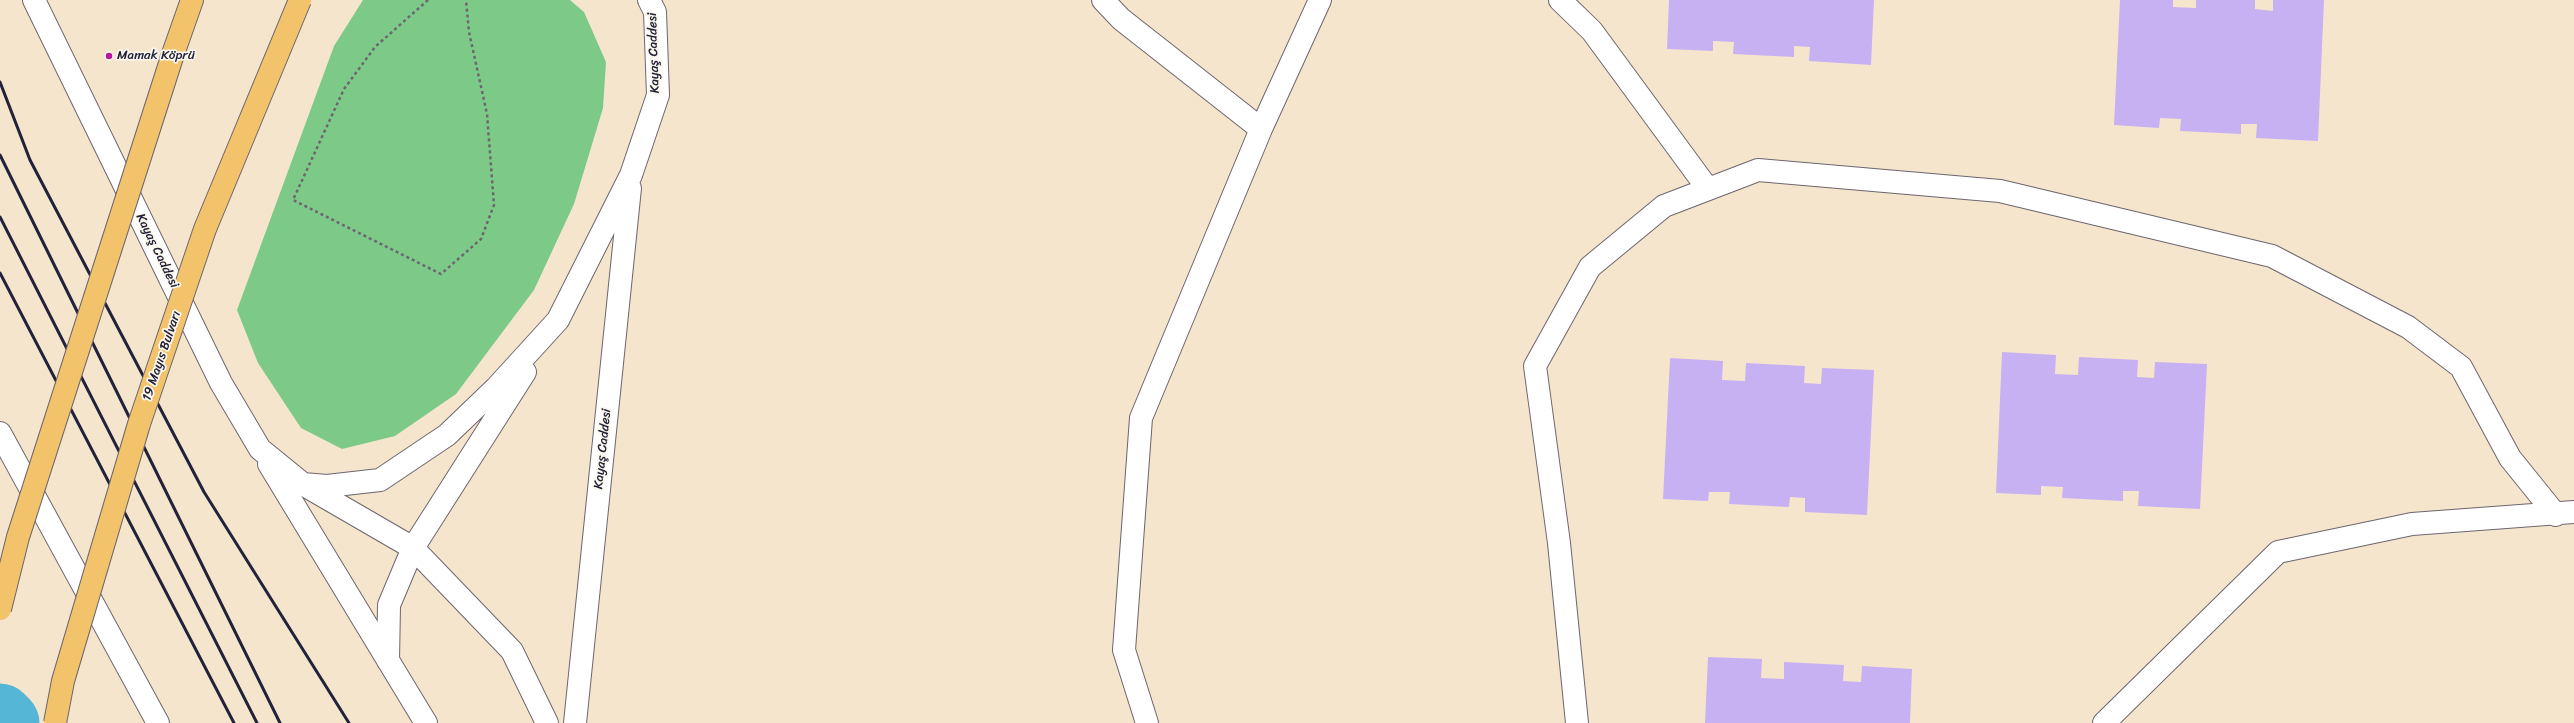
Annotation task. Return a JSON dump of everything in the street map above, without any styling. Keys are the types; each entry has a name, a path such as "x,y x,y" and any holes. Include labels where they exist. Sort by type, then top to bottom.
{"highway":[{"path":"0,609 22,523 173,54 192,0"},
{"name":"19 Mayıs Bulvarı","path":"55,723 63,681 138,424 205,229 300,0"}],"street":[{"name":"Kayaş Caddesi","path":"34,0 221,383 260,449 303,484 413,548 512,651 547,723"},
{"name":"Kayaş Caddesi","path":"303,484 327,486 380,480 447,435 496,388 558,320 631,175 658,95 655,12 649,0"},
{"path":"1103,0 1120,19 1261,129"},
{"path":"1147,723 1124,650 1141,418 1261,129 1320,0"},
{"path":"1560,0 1592,31 1708,189"},
{"path":"1577,723 1559,543 1535,366 1590,267 1664,206 1758,170 2000,191 2272,256 2408,327 2462,367 2510,458 2565,513"},
{"name":"Kayaş Caddesi","path":"575,723 631,175"},
{"path":"388,661 389,605 413,548 558,320"},
{"path":"0,433 158,723"},
{"path":"260,449 426,723"},
{"path":"2104,723 2278,552 2412,524 2565,513"}],"path":[{"path":"428,0 375,47 344,89 293,200 441,274 481,239 494,204 487,114 469,32 466,0"}],"green space":[{"path":"363,0 570,0 584,12 606,62 603,108 574,204 534,290 456,394 395,436 342,449 301,428 258,363 237,310 334,46"}],"building":[{"path":"1669,0 1874,0 1871,65 1809,61 1810,47 1794,46 1794,57 1733,54 1734,42 1713,41 1713,51 1667,49"},
{"path":"2120,0 2173,0 2173,7 2196,8 2196,0 2255,0 2255,9 2273,11 2273,0 2324,0 2318,141 2256,138 2257,124 2241,124 2241,134 2180,131 2181,119 2160,118 2159,128 2114,125"},
{"path":"2002,352 2056,355 2055,374 2078,375 2079,357 2138,360 2137,377 2154,378 2155,362 2207,364 2200,509 2138,506 2139,491 2123,491 2123,501 2062,498 2063,487 2041,486 2041,495 1996,493"},
{"path":"1670,358 1723,361 1722,380 1745,381 1746,363 1805,366 1804,383 1821,384 1822,368 1874,370 1867,515 1805,512 1805,498 1790,497 1789,507 1729,504 1730,492 1709,492 1708,501 1663,499"},
{"path":"1708,657 1762,659 1761,678 1784,679 1784,662 1844,665 1843,681 1861,682 1862,666 1912,669 1910,723 1705,723"}],"waterway":[{"path":"0,717 6,723"}],"railway":[{"path":"0,82 30,160 204,492 349,723"},
{"path":"0,155 280,723"},
{"path":"0,217 257,723"},
{"path":"0,273 234,723"}],"place":[{"name":"Mamak Köprü","path":"109,56"}]}
